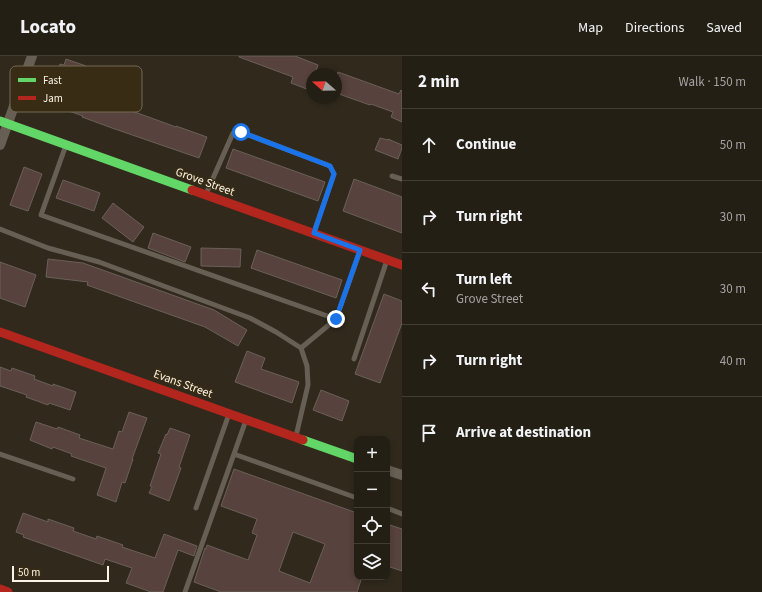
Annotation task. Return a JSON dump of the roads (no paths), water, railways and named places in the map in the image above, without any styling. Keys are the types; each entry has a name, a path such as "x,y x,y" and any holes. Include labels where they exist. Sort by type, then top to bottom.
{"street":[{"path":"28,66 32,56"},
{"path":"0,145 4,123 10,109"},
{"name":"Grove Street","path":"4,123 402,265"},
{"name":"Evans Street","path":"0,332 354,458"},
{"path":"390,471 402,476"},
{"path":"0,589 8,592"}],"lane":[{"path":"206,195 232,133 241,132 330,166 334,174 314,233"},
{"path":"66,145 41,215 336,319"},
{"path":"392,176 402,179"},
{"path":"0,229 48,248 99,262 250,318 301,348 307,366 308,385 296,437"},
{"path":"301,348 336,319 360,250"},
{"path":"354,359 388,260"},
{"path":"196,508 229,414"},
{"path":"185,592 246,420"},
{"path":"0,454 73,480"},
{"path":"234,454 354,497"},
{"path":"390,509 402,514"}]}
